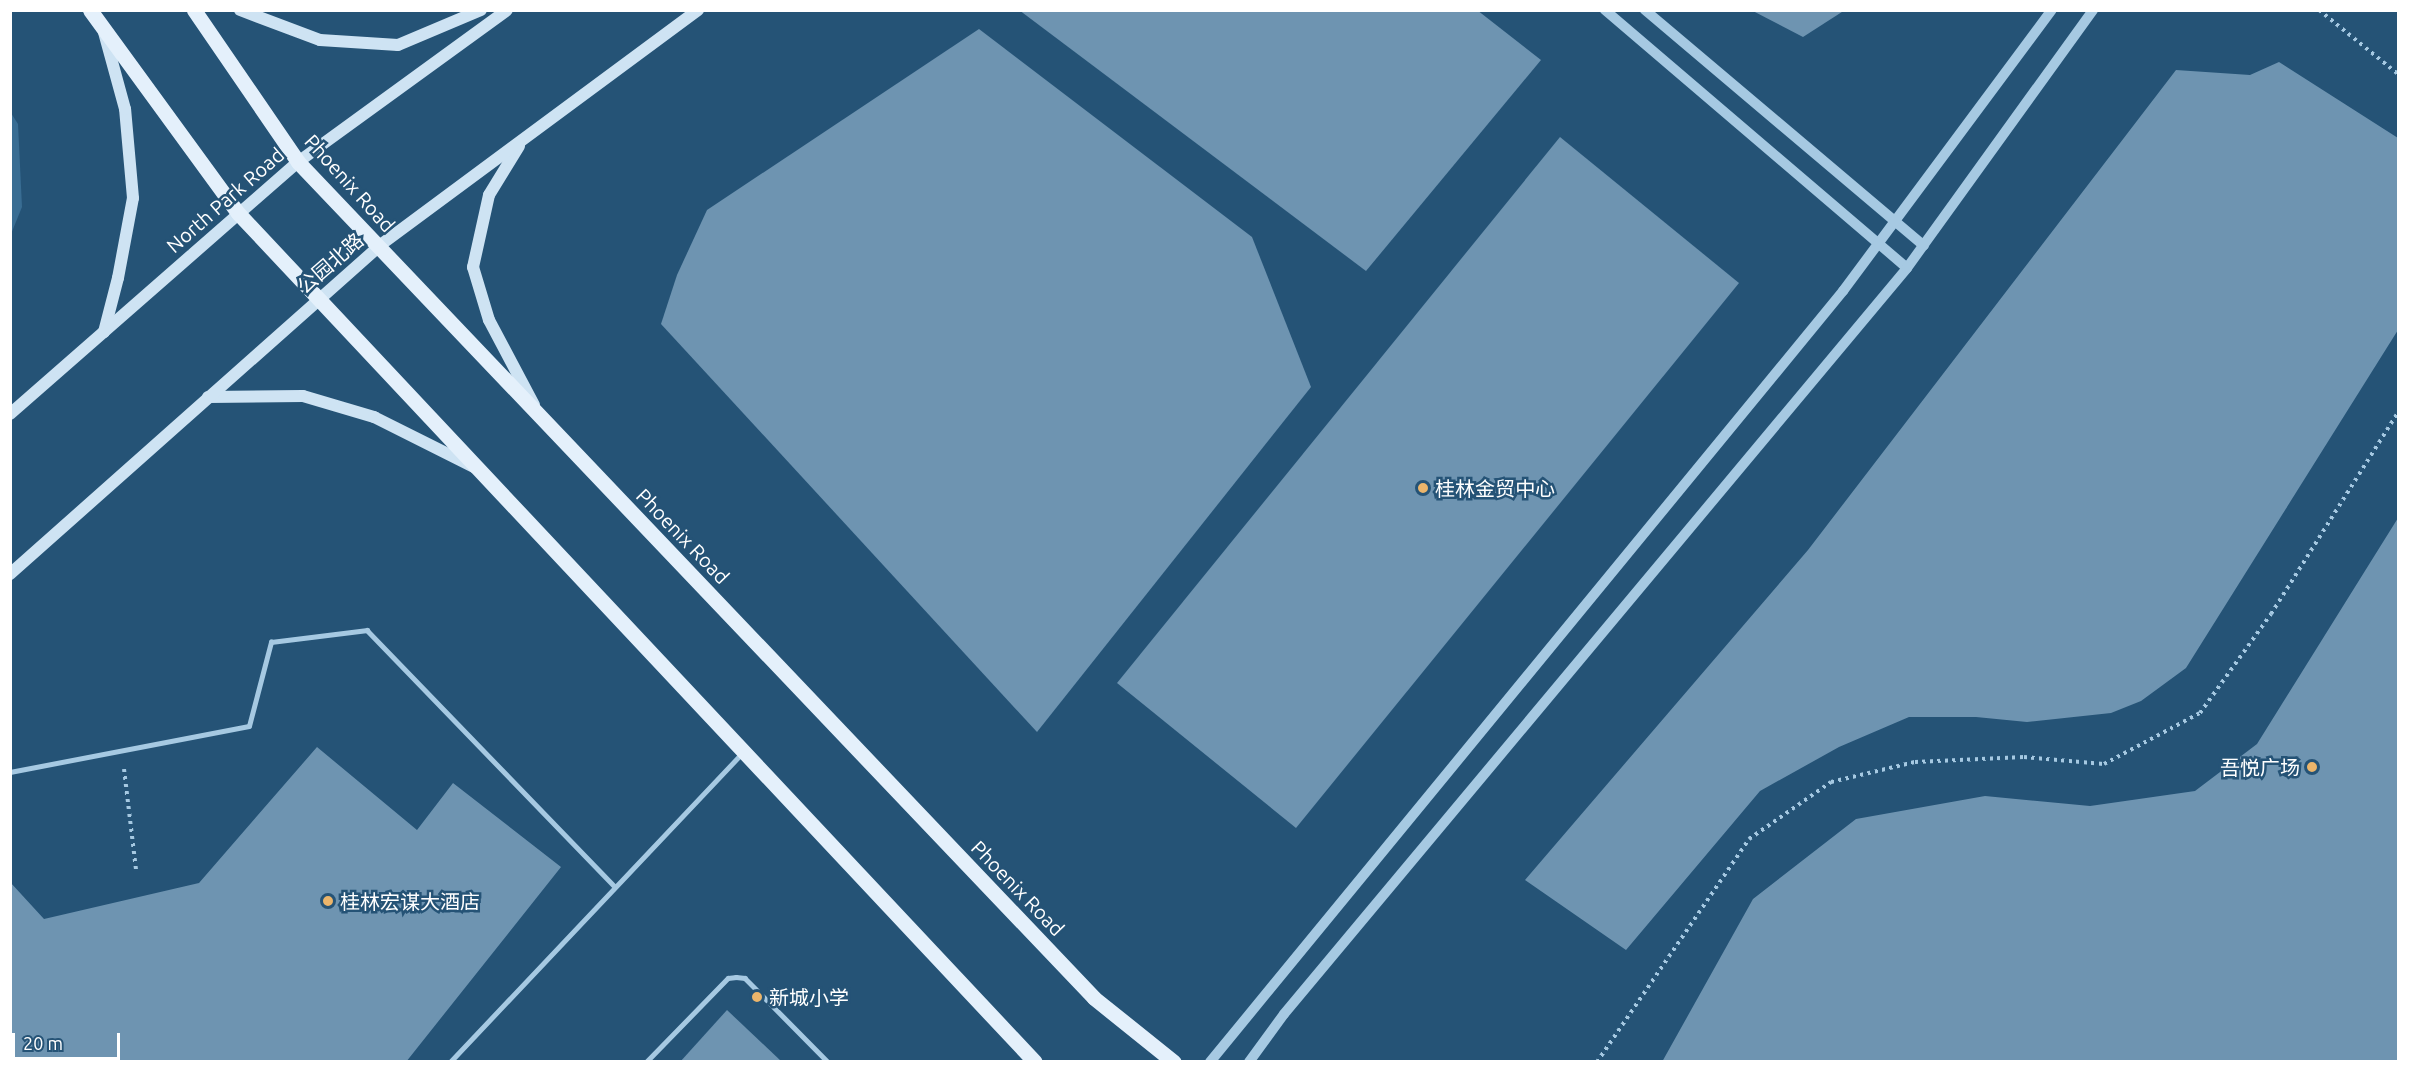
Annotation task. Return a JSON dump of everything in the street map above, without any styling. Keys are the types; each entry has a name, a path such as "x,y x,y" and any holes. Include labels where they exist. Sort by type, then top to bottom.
{"main road":[{"path":"90,10 238,213 1035,1062"},
{"name":"Phoenix Road","path":"194,10 298,162 1094,998 1174,1062"},
{"path":"240,10 320,40 398,45 481,10"},
{"name":"North Park Road","path":"10,414 298,162 507,10"},
{"name":"公园北路","path":"10,574 379,246 698,10"},
{"path":"103,28 125,109 133,198 118,278 104,332"},
{"path":"523,140 489,195 473,267 489,320 539,414"},
{"path":"208,397 303,396 374,417 480,470"}],"street":[{"path":"1605,10 1907,268"},
{"path":"1645,10 1924,246"},
{"path":"1210,1062 1878,245 2052,10"},
{"path":"1249,1062 1284,1014 1907,268 2093,10"}],"lane":[{"path":"10,772 249,726 271,642 367,630 615,887"},
{"path":"450,1062 744,751"},
{"path":"646,1062 728,978 736,977 745,978 828,1062"}],"path":[{"path":"2319,10 2398,74"},
{"path":"1597,1062 1749,838 1831,782 1915,762 2024,757 2104,764 2200,713 2271,614 2398,412"},
{"path":"122,751 136,870"}],"shaded area":[{"path":"11,113 18,124 22,207 11,234"}],"building":[{"path":"1019,10 1477,10 1541,60 1366,271"},
{"path":"1751,10 1845,10 1803,37"},
{"path":"979,29 1252,237 1311,387 1037,732 661,324 677,275 707,210"},
{"path":"2279,62 2398,138 2398,330 2186,668 2141,701 2111,713 2027,722 1976,717 1909,717 1839,747 1760,791 1626,950 1525,880 1808,550 2176,70 2250,75"},
{"name":"桂林金贸中心","path":"1560,137 1739,283 1296,828 1117,683"},
{"name":"吾悦广场","path":"2398,518 2398,1062 1662,1062 1753,899 1856,819 1985,796 2090,806 2195,791 2257,744"},
{"name":"桂林宏谋大酒店","path":"317,747 417,830 453,783 561,867 406,1062 10,1062 10,882 44,919 199,883"},
{"path":"727,1010 782,1062 680,1062"}],"place":[{"name":"桂林金贸中心","path":"1423,488"},
{"name":"吾悦广场","path":"2312,767"},
{"name":"桂林宏谋大酒店","path":"328,901"},
{"name":"新城小学","path":"757,997"}]}
